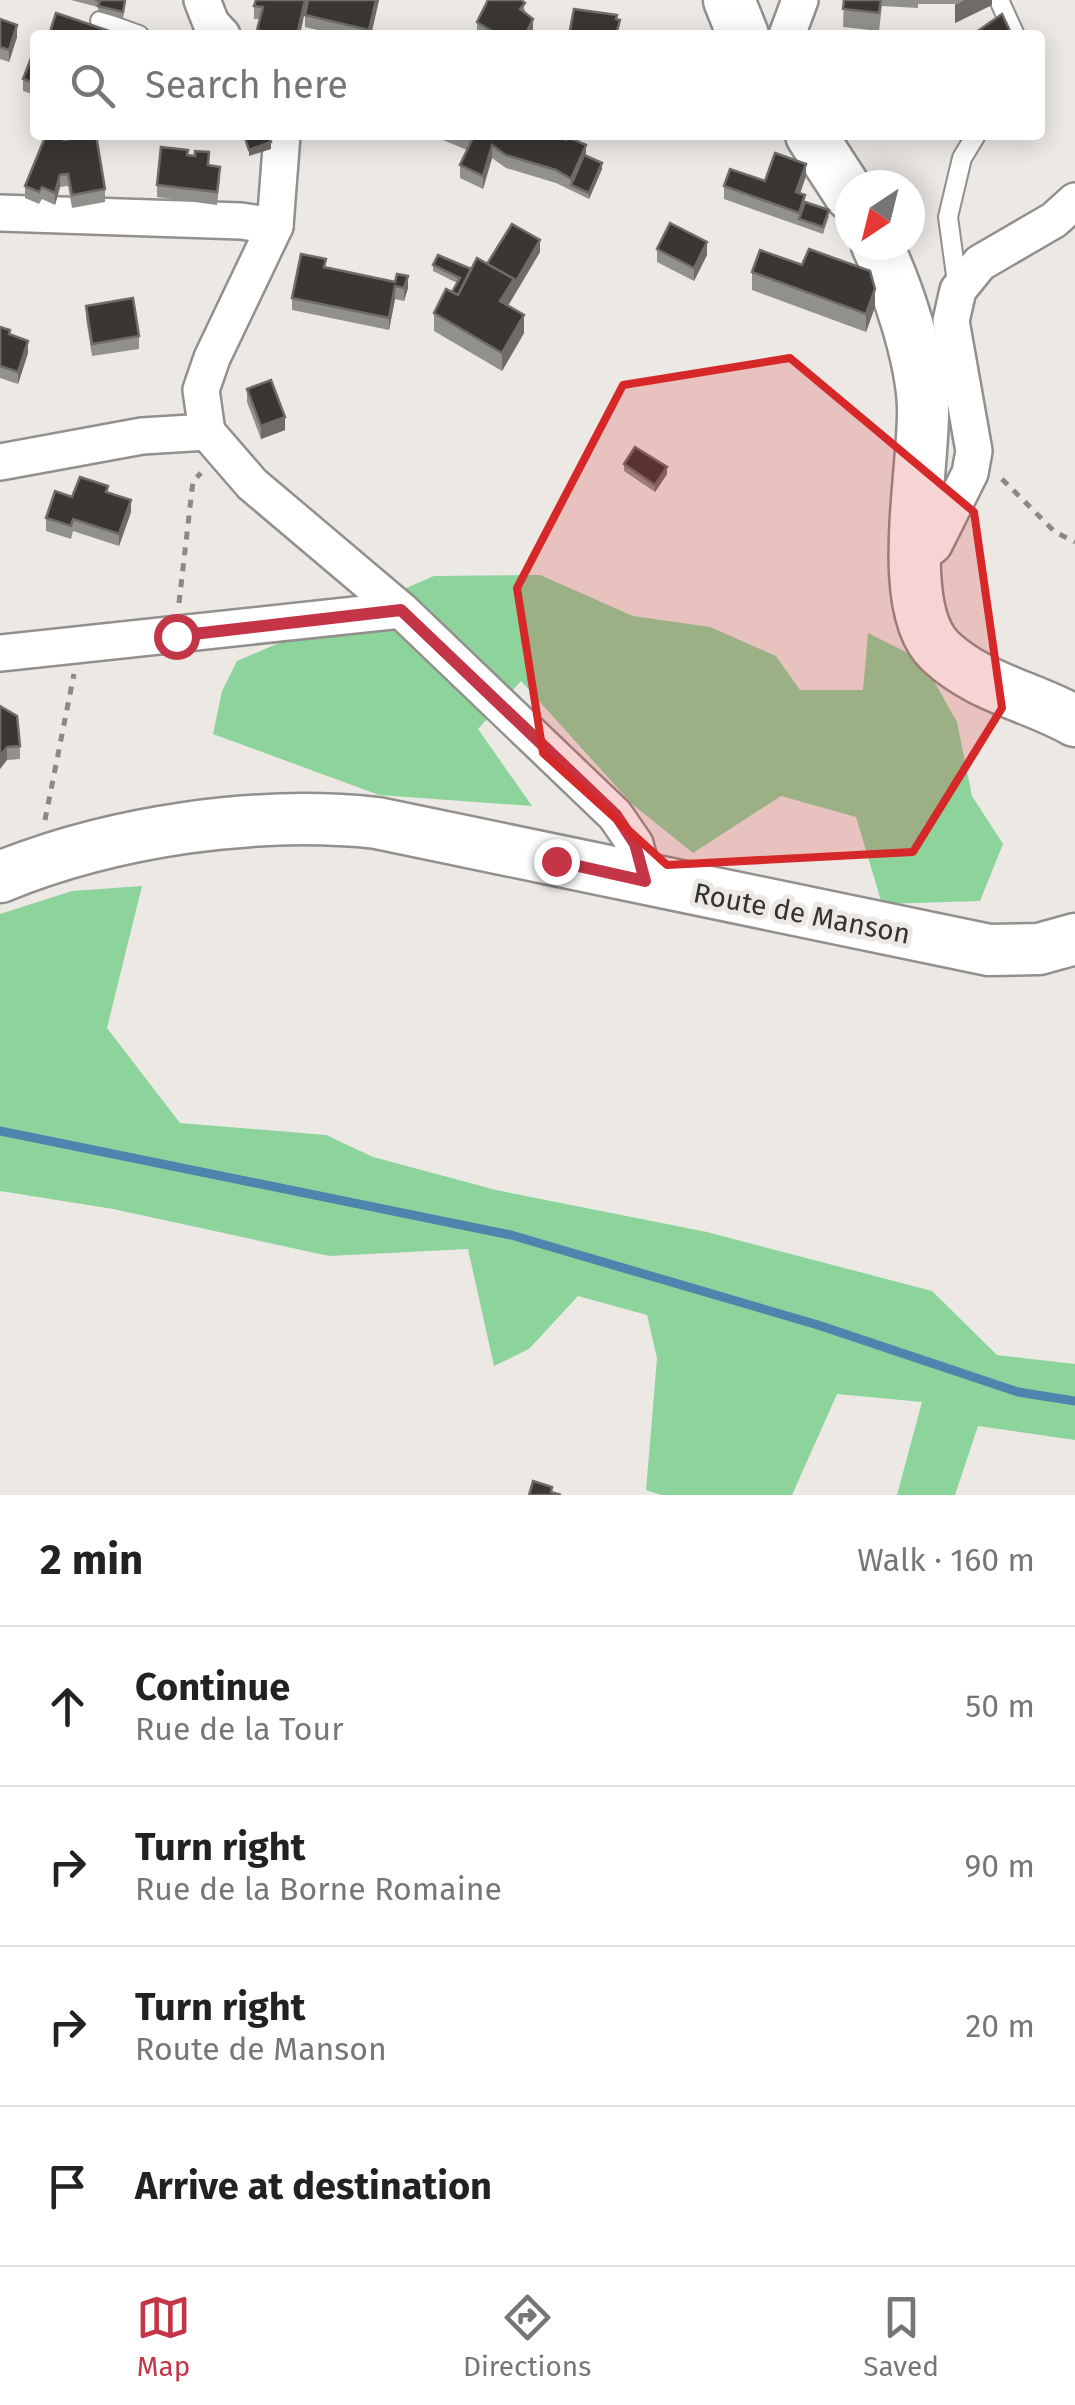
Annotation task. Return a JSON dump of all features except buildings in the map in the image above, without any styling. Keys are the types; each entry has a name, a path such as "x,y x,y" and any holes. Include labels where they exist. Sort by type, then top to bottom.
{"street":[{"path":"202,0 218,30"},
{"path":"729,0 741,30"},
{"path":"788,30 800,0"},
{"path":"282,140 275,226 212,358 202,390 215,442 252,484 401,610 616,815 635,844 645,881"},
{"path":"815,140 835,172"},
{"path":"914,562 934,546 970,473 974,451 950,321 958,290 980,263 1054,220 1075,200"},
{"path":"0,212 242,221 275,226"},
{"path":"884,260 892,276 923,404 914,562 920,619 938,650 1001,690 1075,722"},
{"path":"0,462 142,436 215,442"},
{"path":"0,653 401,610"},
{"name":"Route de Manson","path":"18,870 138,836 319,817 378,823 989,950 1039,949 1075,939"}],"lane":[{"path":"999,0 1013,30"},
{"path":"100,21 125,30"},
{"path":"958,290 948,216 962,158 973,140"}],"path":[{"path":"176,636 193,481 215,442"},
{"path":"18,870 80,647"}],"highlighted area":[{"path":"790,358 974,512 1002,708 913,852 667,865 543,753 517,588 623,385"}],"green space":[{"path":"540,575 633,616 710,627 776,656 800,690 863,690 868,633 922,660 957,722 972,796 1003,844 980,901 882,904 856,817 781,796 693,853 632,804 521,681 478,729 532,806 379,795 213,734 222,691 237,661 434,576"},
{"path":"142,886 107,1028 180,1123 326,1135 373,1157 496,1190 707,1232 932,1291 997,1355 1075,1364 1075,1440 978,1426 955,1495 897,1495 922,1402 837,1394 792,1495 661,1495 646,1490 657,1358 647,1315 578,1296 529,1349 494,1366 468,1249 329,1256 113,1209 0,1191 0,914 72,891"}],"waterway":[{"path":"0,1131 511,1235 818,1325 1018,1392 1075,1401"}],"route":[{"path":"176,636 401,610 616,815 635,844 645,881 556,861"}]}
